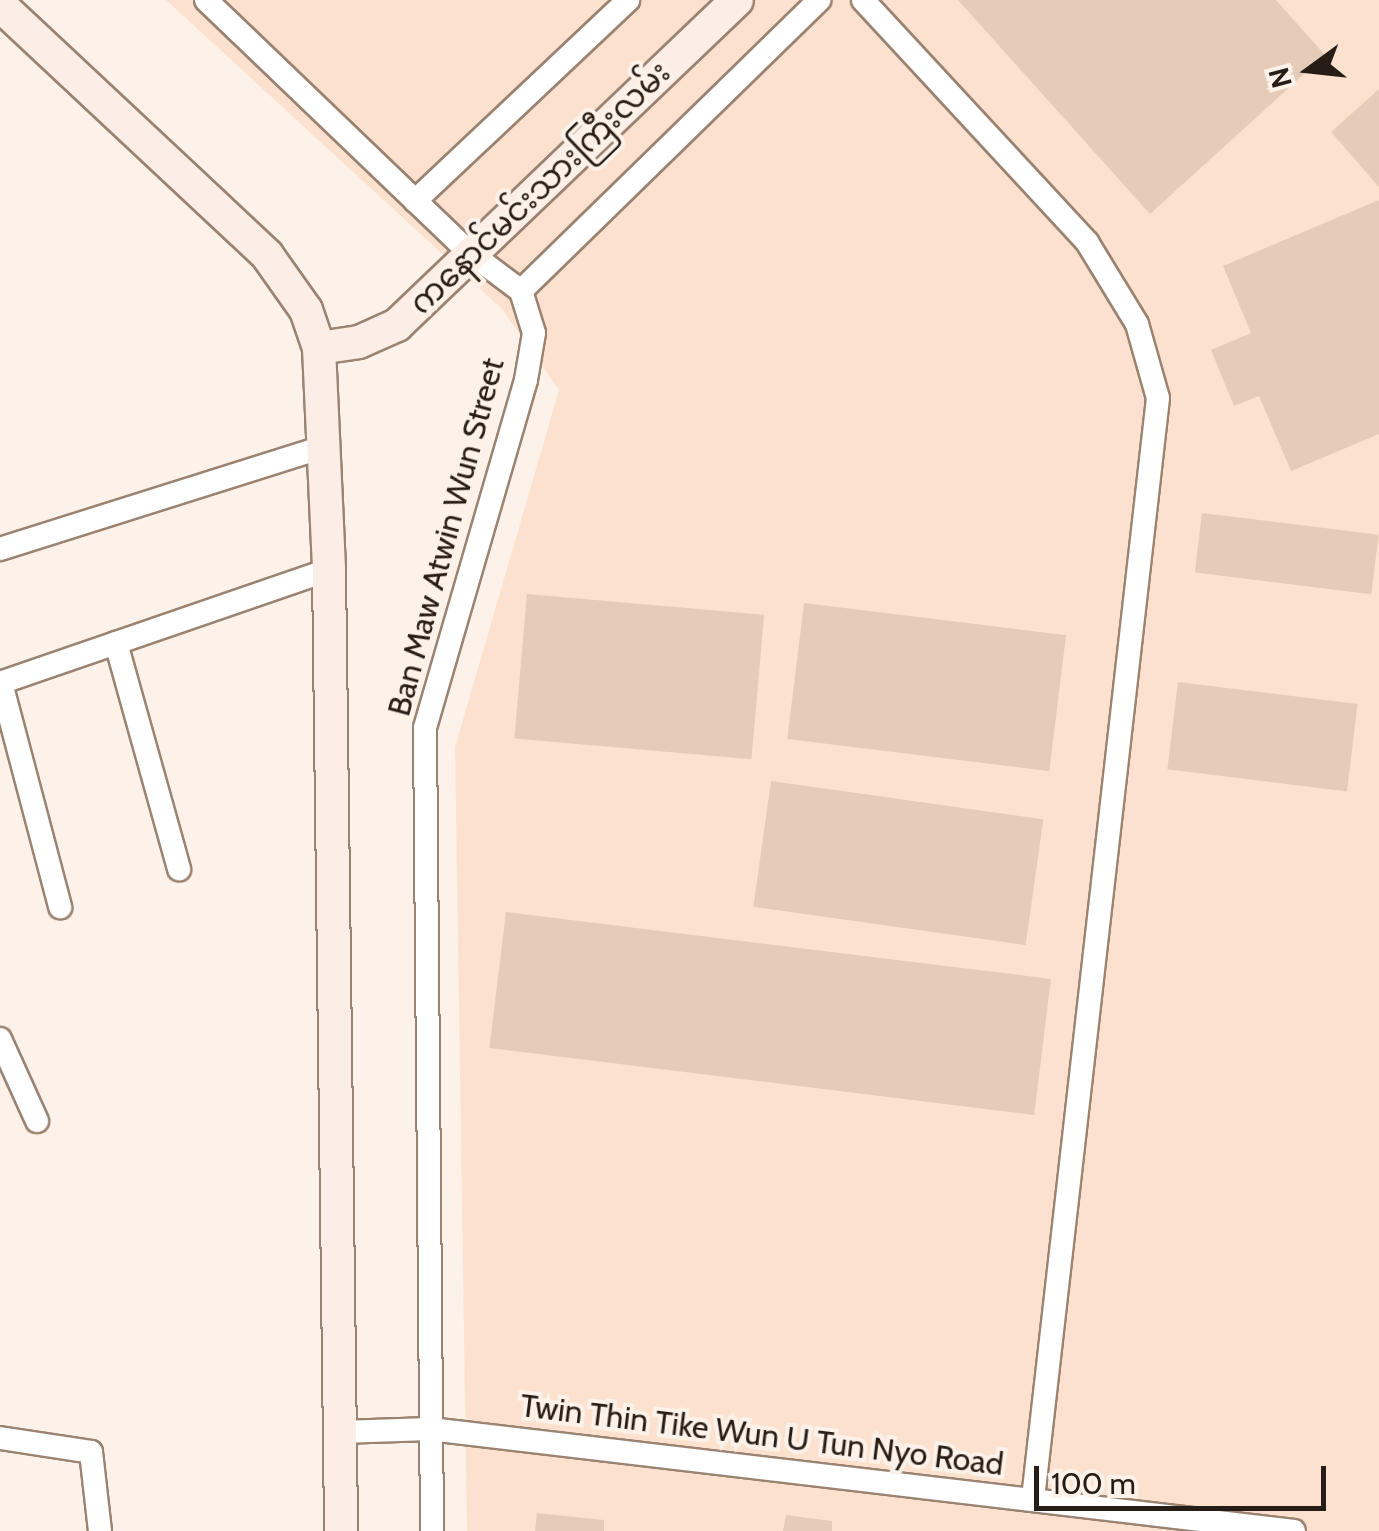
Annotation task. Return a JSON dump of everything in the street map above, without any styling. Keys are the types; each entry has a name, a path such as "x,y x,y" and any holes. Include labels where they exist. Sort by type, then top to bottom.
{"main road":[{"name":"ကနောင်မင်းသားကြီးလမ်း","path":"319,348 359,342 397,325 469,252 737,0"},
{"path":"0,5 266,255 306,310 319,348 329,570 341,1531"}],"street":[{"path":"206,0 469,252 521,291 819,0"},
{"path":"415,200 628,0"},
{"path":"863,0 1087,242 1137,324 1158,398 1033,1498"},
{"name":"Ban Maw Atwin Wun Street","path":"432,1531 425,728 526,380 534,332 521,291"},
{"path":"0,548 326,446"},
{"path":"60,908 0,683 329,570"},
{"path":"116,643 179,869"},
{"path":"0,1038 37,1121"},
{"name":"Twin Thin Tike Wun U Tun Nyo Road","path":"340,1432 430,1429 1294,1531"},
{"path":"0,1438 90,1452 100,1531"}],"shaded area":[{"path":"166,0 1379,0 1379,1531 467,1531 455,747 559,390 502,309"}],"building":[{"path":"958,0 1276,0 1325,55 1150,214"},
{"path":"1379,89 1379,187 1331,132"},
{"path":"1379,200 1379,434 1291,471 1259,396 1234,406 1211,350 1251,333 1223,266"},
{"path":"1202,513 1379,535 1371,594 1195,573"},
{"path":"527,594 764,615 751,759 514,738"},
{"path":"804,603 1066,635 1049,771 787,739"},
{"path":"1178,682 1358,704 1347,791 1167,769"},
{"path":"771,781 1043,819 1026,945 753,907"},
{"path":"506,912 1051,979 1034,1115 489,1048"},
{"path":"537,1513 604,1520 604,1531 535,1531"},
{"path":"786,1515 832,1521 832,1531 783,1531"}]}
